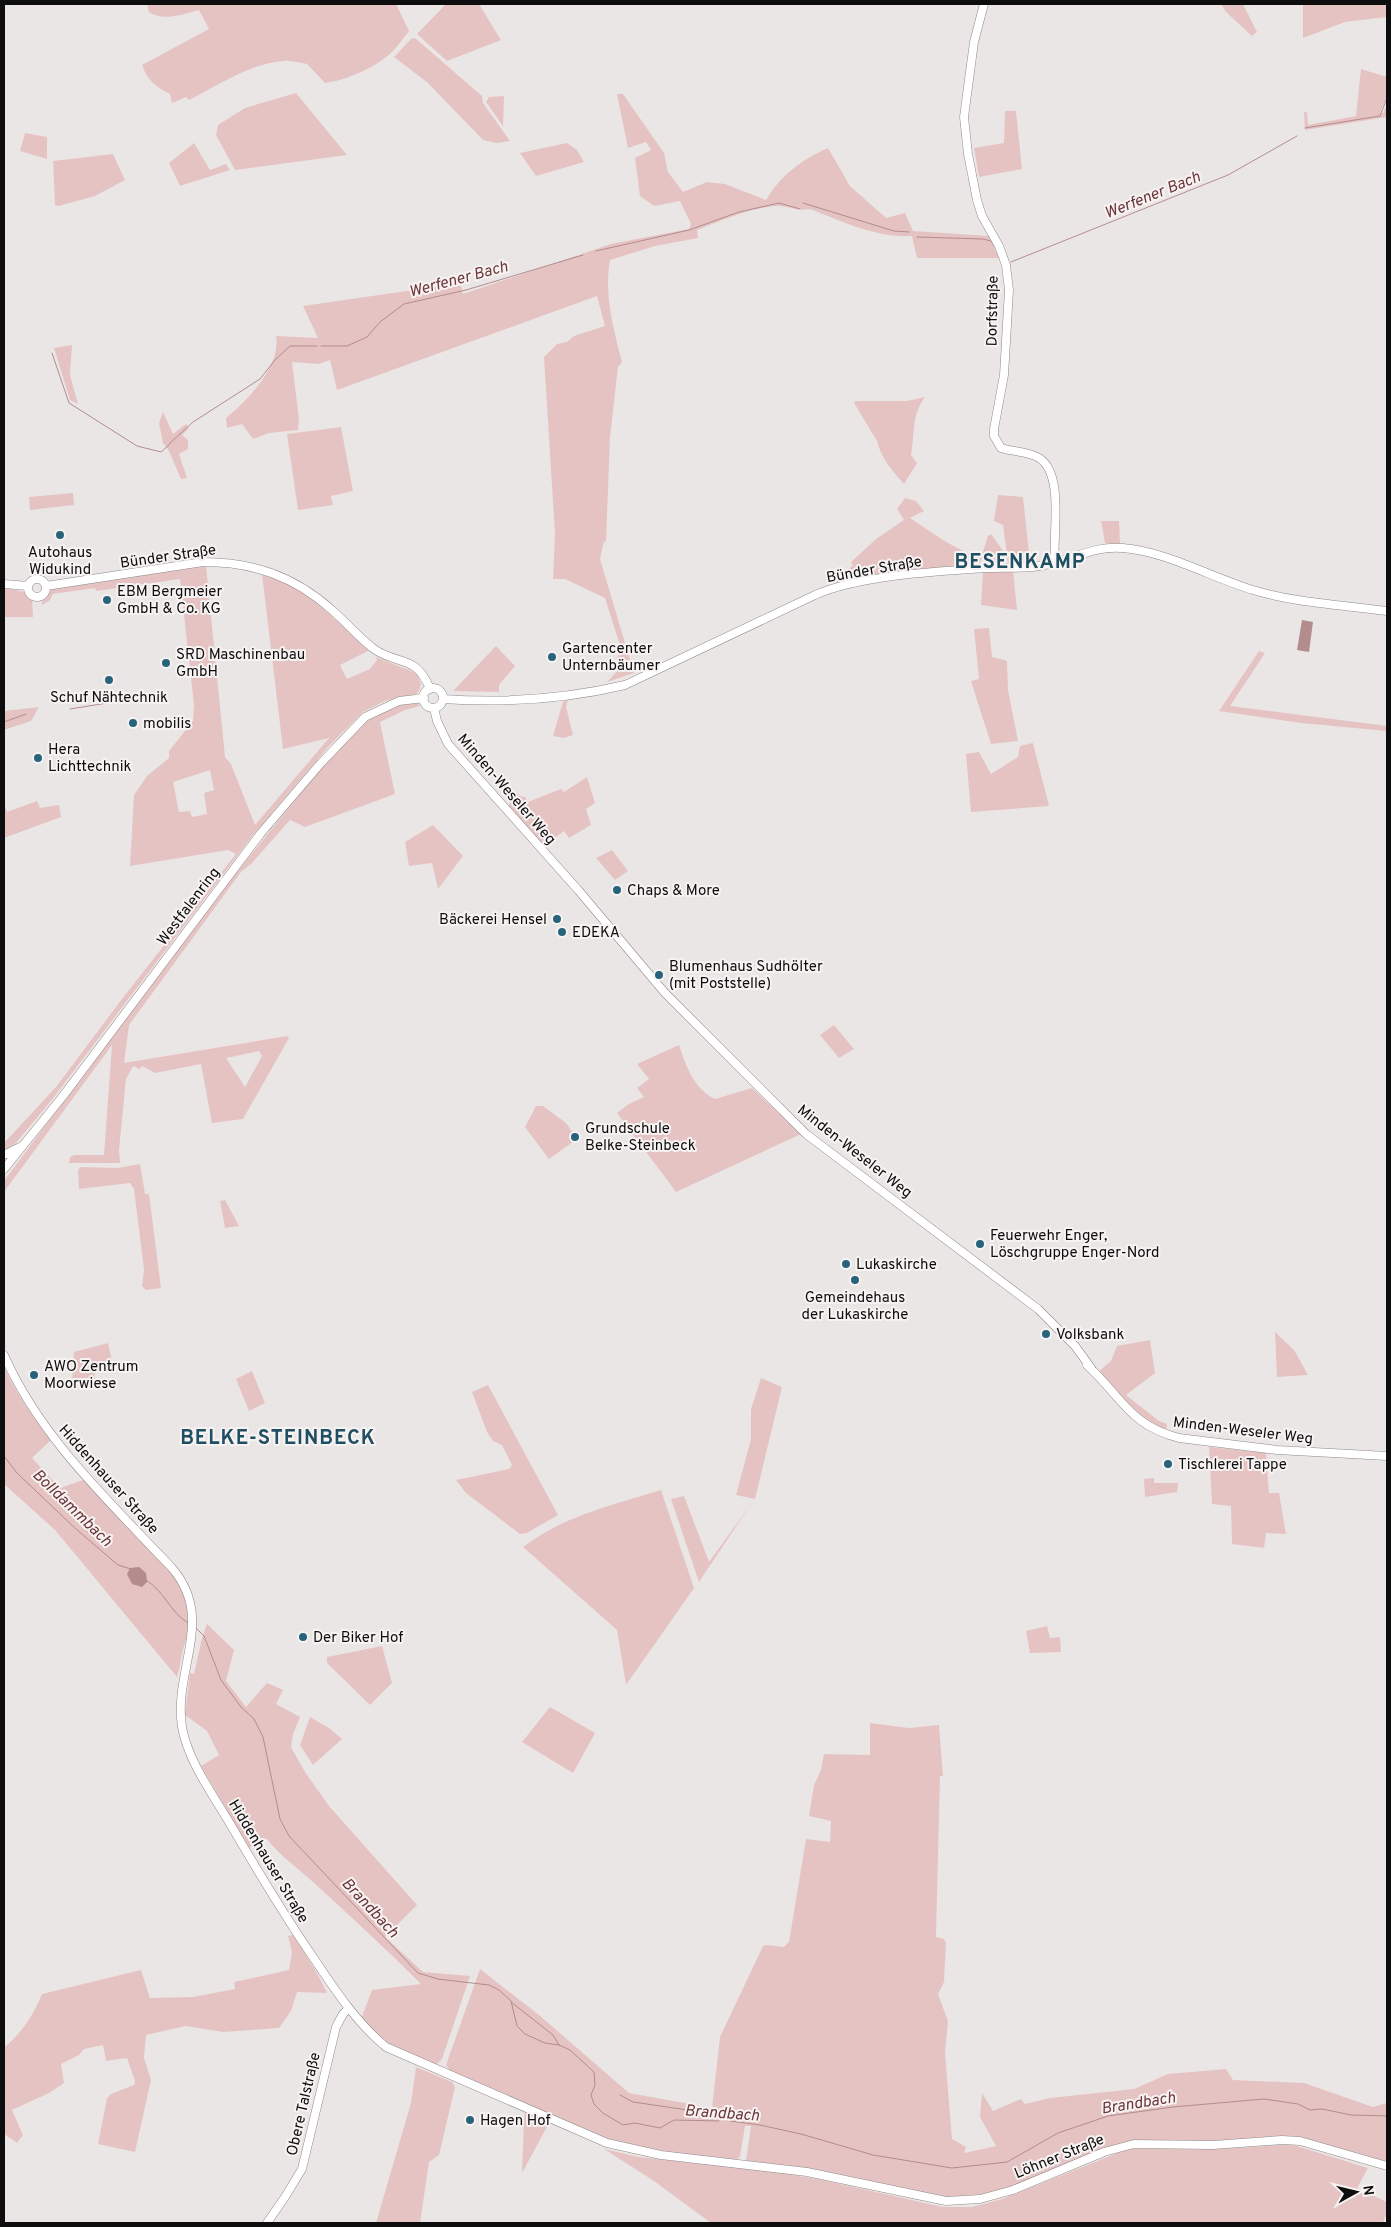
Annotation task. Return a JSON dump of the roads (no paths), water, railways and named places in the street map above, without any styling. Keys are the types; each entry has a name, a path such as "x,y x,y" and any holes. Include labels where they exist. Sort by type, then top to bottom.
{"main road":[{"name":"Dorfstraße","path":"984,4 974,42 964,117 968,154 977,200 982,216 1002,252 1006,265 1009,290 1004,375 994,436 1001,448 1040,458 1049,470 1054,489 1055,562"},
{"name":"Bünder Straße","path":"443,699 492,700 596,692 625,685 815,595 840,587 914,575 990,568 1028,568 1055,562 1092,549 1106,547 1124,548 1160,556 1252,590 1290,599 1387,610"},
{"name":"Bünder Straße","path":"46,586 203,562 220,561 254,567 292,581 312,594 374,649 413,665 423,674 430,689"},
{"path":"36,579 43,581 46,586 43,594 38,597 30,594 28,586 31,581 36,579"},
{"path":"4,584 28,586"},
{"path":"430,689 439,690 443,699 441,704 434,708 427,705 424,698 426,692 430,689"},
{"name":"Westfalenring","path":"5,1166 24,1145 261,832 327,756 365,717 399,701 424,698"},
{"name":"Minden-Weseler Weg","path":"434,708 437,721 448,744 665,994 806,1134 1038,1309 1075,1346 1091,1368 1132,1415 1154,1430 1180,1438 1277,1450 1387,1456"},
{"path":"4,1155 24,1145"},
{"name":"Hiddenhauser Straße","path":"4,1355 27,1402 45,1428 73,1462 180,1577 189,1594 193,1625 181,1703 184,1735 193,1759 268,1889 351,2011 373,2036 395,2051 607,2143 661,2155 742,2163"},
{"name":"Obere Talstraße","path":"267,2223 286,2197 302,2169 333,2040 338,2028 351,2011"},
{"name":"Löhner Straße","path":"742,2163 807,2172 938,2200 962,2202 1013,2190 1104,2152 1134,2144 1213,2145 1282,2140 1300,2141 1387,2166"}],"waterway":[{"name":"Werfener Bach","path":"1305,128 1380,116 1387,98"},
{"name":"Werfener Bach","path":"1011,262 1228,175 1297,136"},
{"name":"Werfener Bach","path":"596,251 689,230 739,212 779,203 800,209"},
{"name":"Werfener Bach","path":"803,203 894,231 909,232"},
{"name":"Werfener Bach","path":"917,237 983,239 991,241 995,247"},
{"name":"Werfener Bach","path":"321,346 347,346 367,337 380,322 404,304 466,290 583,255"},
{"name":"Werfener Bach","path":"169,444 193,422 260,379 275,360 290,346 317,346"},
{"name":"Werfener Bach","path":"52,353 69,403 137,446 161,452 169,445"},
{"path":"70,709 132,699"},
{"path":"4,722 26,714"},
{"name":"Bolldammbach","path":"4,1456 17,1473 76,1529 118,1565 131,1569"},
{"name":"Brandbach","path":"146,1580 153,1585 176,1613 188,1623"},
{"name":"Brandbach","path":"196,1628 204,1636 221,1680 241,1707 254,1719 263,1737 280,1819 289,1836 418,1973 438,1979 489,1985 499,1990 511,2001 517,2026 525,2034 545,2043 559,2045 570,2050 594,2072 595,2085 591,2095 594,2104 603,2113 623,2125 635,2123 660,2128 674,2120 719,2121"},
{"path":"511,2002 553,2035 559,2045"},
{"path":"620,2095 633,2102 681,2109 720,2118"},
{"name":"Brandbach","path":"730,2121 801,2134 873,2155 952,2168 1007,2162 1058,2133 1108,2116 1173,2107 1264,2099 1298,2104 1310,2110 1322,2109 1351,2115 1387,2116"}],"place":[{"name":"Autohaus Widukind","path":"60,535"},
{"name":"EBM Bergmeier GmbH & Co. KG","path":"107,600"},
{"name":"Gartencenter Unternbäumer","path":"552,657"},
{"name":"SRD Maschinenbau GmbH","path":"166,663"},
{"name":"Schuf Nähtechnik","path":"109,680"},
{"name":"mobilis","path":"133,723"},
{"name":"Hera Lichttechnik","path":"38,758"},
{"name":"Chaps & More","path":"617,890"},
{"name":"Bäckerei Hensel","path":"557,919"},
{"name":"EDEKA","path":"562,932"},
{"name":"Blumenhaus Sudhölter (mit Poststelle)","path":"659,975"},
{"name":"Grundschule Belke-Steinbeck","path":"575,1137"},
{"name":"Feuerwehr Enger, Löschgruppe Enger-Nord","path":"980,1244"},
{"name":"Lukaskirche","path":"846,1264"},
{"name":"Gemeindehaus der Lukaskirche","path":"855,1280"},
{"name":"Volksbank","path":"1046,1334"},
{"name":"AWO Zentrum Moorwiese","path":"34,1375"},
{"name":"Tischlerei Tappe","path":"1168,1464"},
{"name":"Der Biker Hof","path":"303,1637"},
{"name":"Hagen Hof","path":"470,2120"}],"district":[{"name":"BESENKAMP","path":"1020,561"},
{"name":"BELKE-STEINBECK","path":"278,1437"}]}
